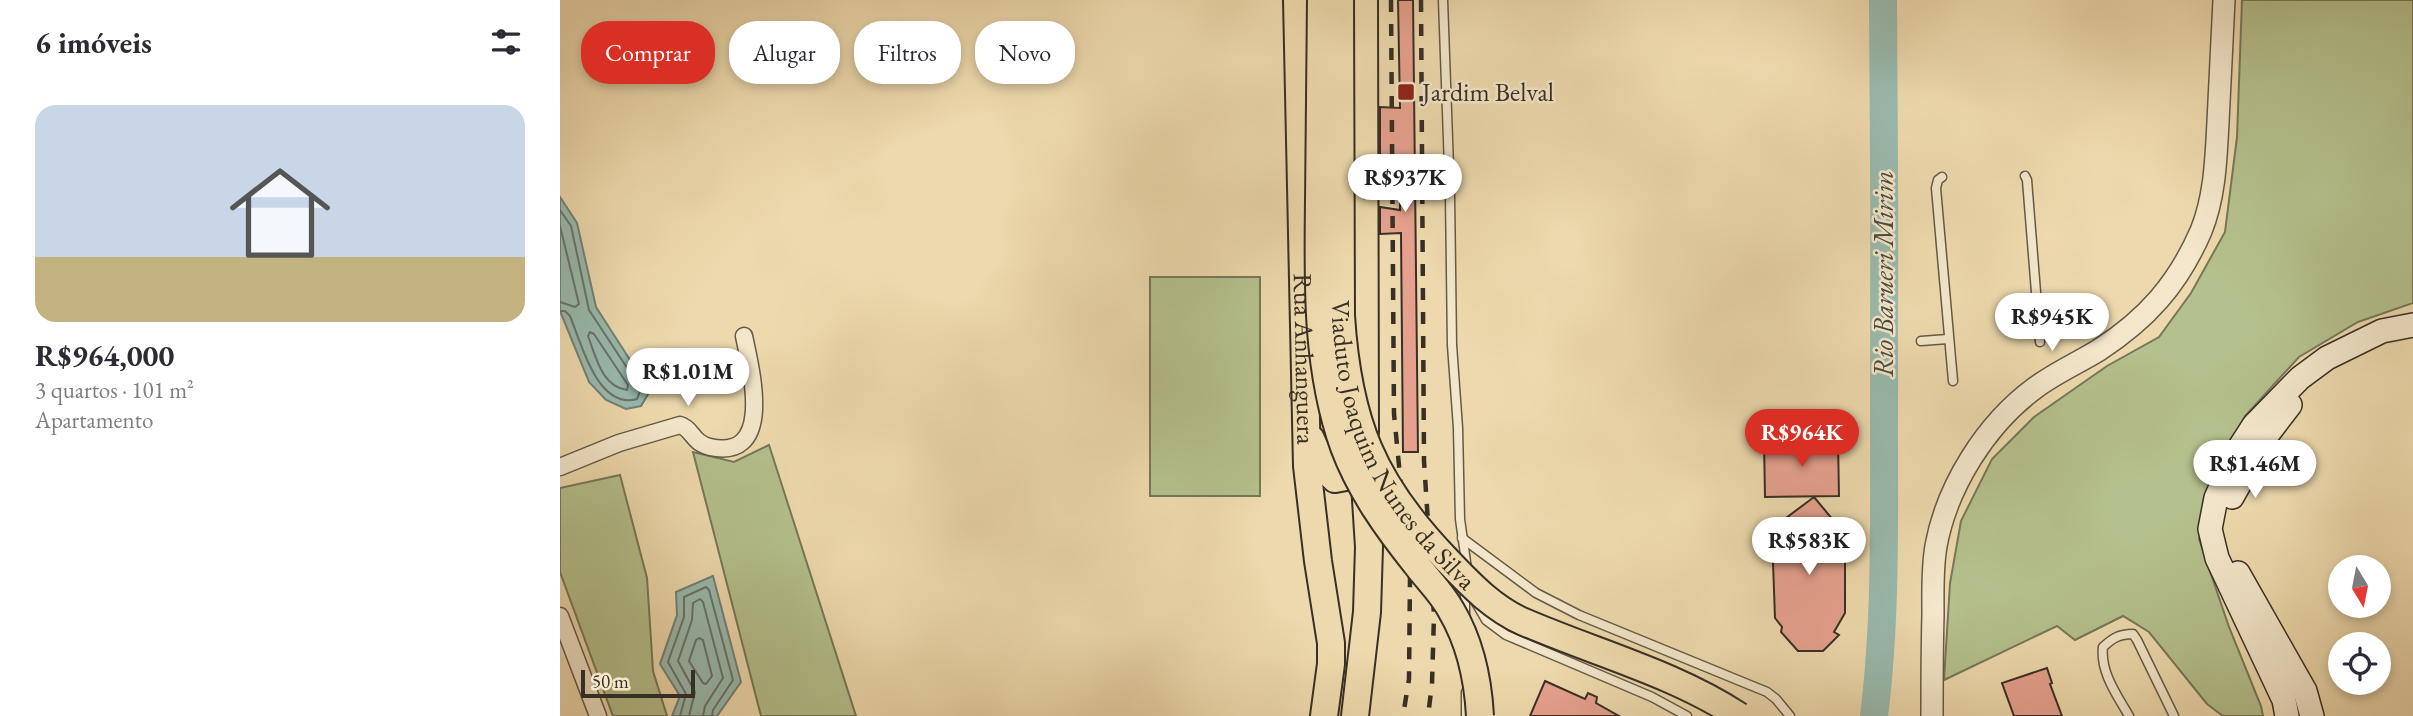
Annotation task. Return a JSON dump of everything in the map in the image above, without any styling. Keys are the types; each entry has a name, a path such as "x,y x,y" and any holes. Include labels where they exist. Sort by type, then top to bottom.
{"main road":[{"name":"Rua Anhanguera","path":"1297,0 1307,466 1313,527 1331,643 1324,716"},
{"name":"Viaduto Joaquim Nunes da Silva","path":"1321,0 1318,269 1322,356 1328,389 1344,447 1365,491 1399,543 1450,608 1462,631 1475,674 1480,716"},
{"name":"Viaduto Joaquim Nunes da Silva","path":"1340,0 1341,316 1344,358 1354,412 1368,450 1390,491 1415,527 1463,578 1509,614 1671,680 1739,716"},
{"path":"1355,716 1367,612 1369,547 1365,460 1364,0"},
{"path":"2313,716 2305,691 2229,554 2224,530 2230,501 2267,435 2308,386 2337,366 2411,326"},
{"path":"2287,716 2284,700 2217,558 2210,529 2216,498 2236,453 2253,425 2300,377 2327,358 2382,331 2411,326"},
{"path":"1307,424 1319,458 1329,475 1335,478 1351,477 1365,460"}],"street":[{"path":"1932,716 1933,570 1936,545 1948,506 1963,472 2004,415 2034,388 2099,350 2133,326 2152,308 2175,280 2200,231 2215,177 2224,0"},
{"path":"560,467 619,443 680,425 687,427 698,443 711,447 735,447 743,440 754,414 754,391 744,336"},
{"path":"560,616 598,716"},
{"path":"2300,716 2313,716"}],"lane":[{"path":"1443,0 1452,345 1458,428 1460,519 1473,598 1494,628 1554,657 1652,697 1676,713 1687,716"},
{"path":"2025,176 2028,180 2040,342"},
{"path":"1942,177 1936,188 1953,381"},
{"path":"1921,341 1948,339"},
{"path":"1462,538 1536,593 1580,615 1767,692 1790,716"},
{"path":"1464,552 1465,675"},
{"path":"2129,716 2112,686 2102,660 2103,647 2122,634 2133,634 2137,640 2174,716"},
{"path":"1466,689 1466,716"}],"path":[{"path":"1363,198 1450,195"}],"green space":[{"path":"2242,0 2413,0 2413,303 2358,322 2299,357 2245,416 2216,475 2199,539 2263,716 2223,716 2207,704 2149,632 2123,616 2075,640 2057,626 1944,680 1950,583 1961,521 1992,459 2034,417 2107,366 2159,337 2191,293 2225,232 2237,137"},
{"path":"1150,277 1260,277 1260,496 1150,496"},
{"path":"769,445 856,716 761,716 693,452 734,462"},
{"path":"620,475 647,578 653,671 667,716 613,716 560,572 560,488"}],"water":[{"path":"560,197 577,223 596,307 650,391 641,406 626,409 606,400 589,382 560,311"},
{"path":"713,576 741,682 717,716 672,716 680,696 660,664 677,615 676,592"}],"building":[{"path":"1398,0 1413,0 1418,452 1403,452 1401,233 1380,234 1380,207 1400,210 1400,164 1380,163 1380,107 1400,108"},
{"path":"1838,441 1839,496 1765,497 1764,442"},
{"path":"1814,497 1838,526 1845,546 1845,613 1834,632 1839,635 1823,651 1798,651 1781,632 1782,627 1775,618 1772,535 1778,524"},
{"path":"2047,668 2062,716 2014,716 2002,683"},
{"path":"1545,681 1585,699 1588,693 1597,697 1596,703 1619,716 1530,716"}],"waterway":[{"name":"Rio Barueri Mirim","path":"1874,716 1881,644 1884,534 1883,0"}],"railway":[{"path":"1391,0 1394,414 1410,579 1409,679 1403,716"},
{"path":"1421,0 1424,461 1434,615 1428,716"}],"place":[{"name":"Jardim Belval","path":"1406,92"}]}
